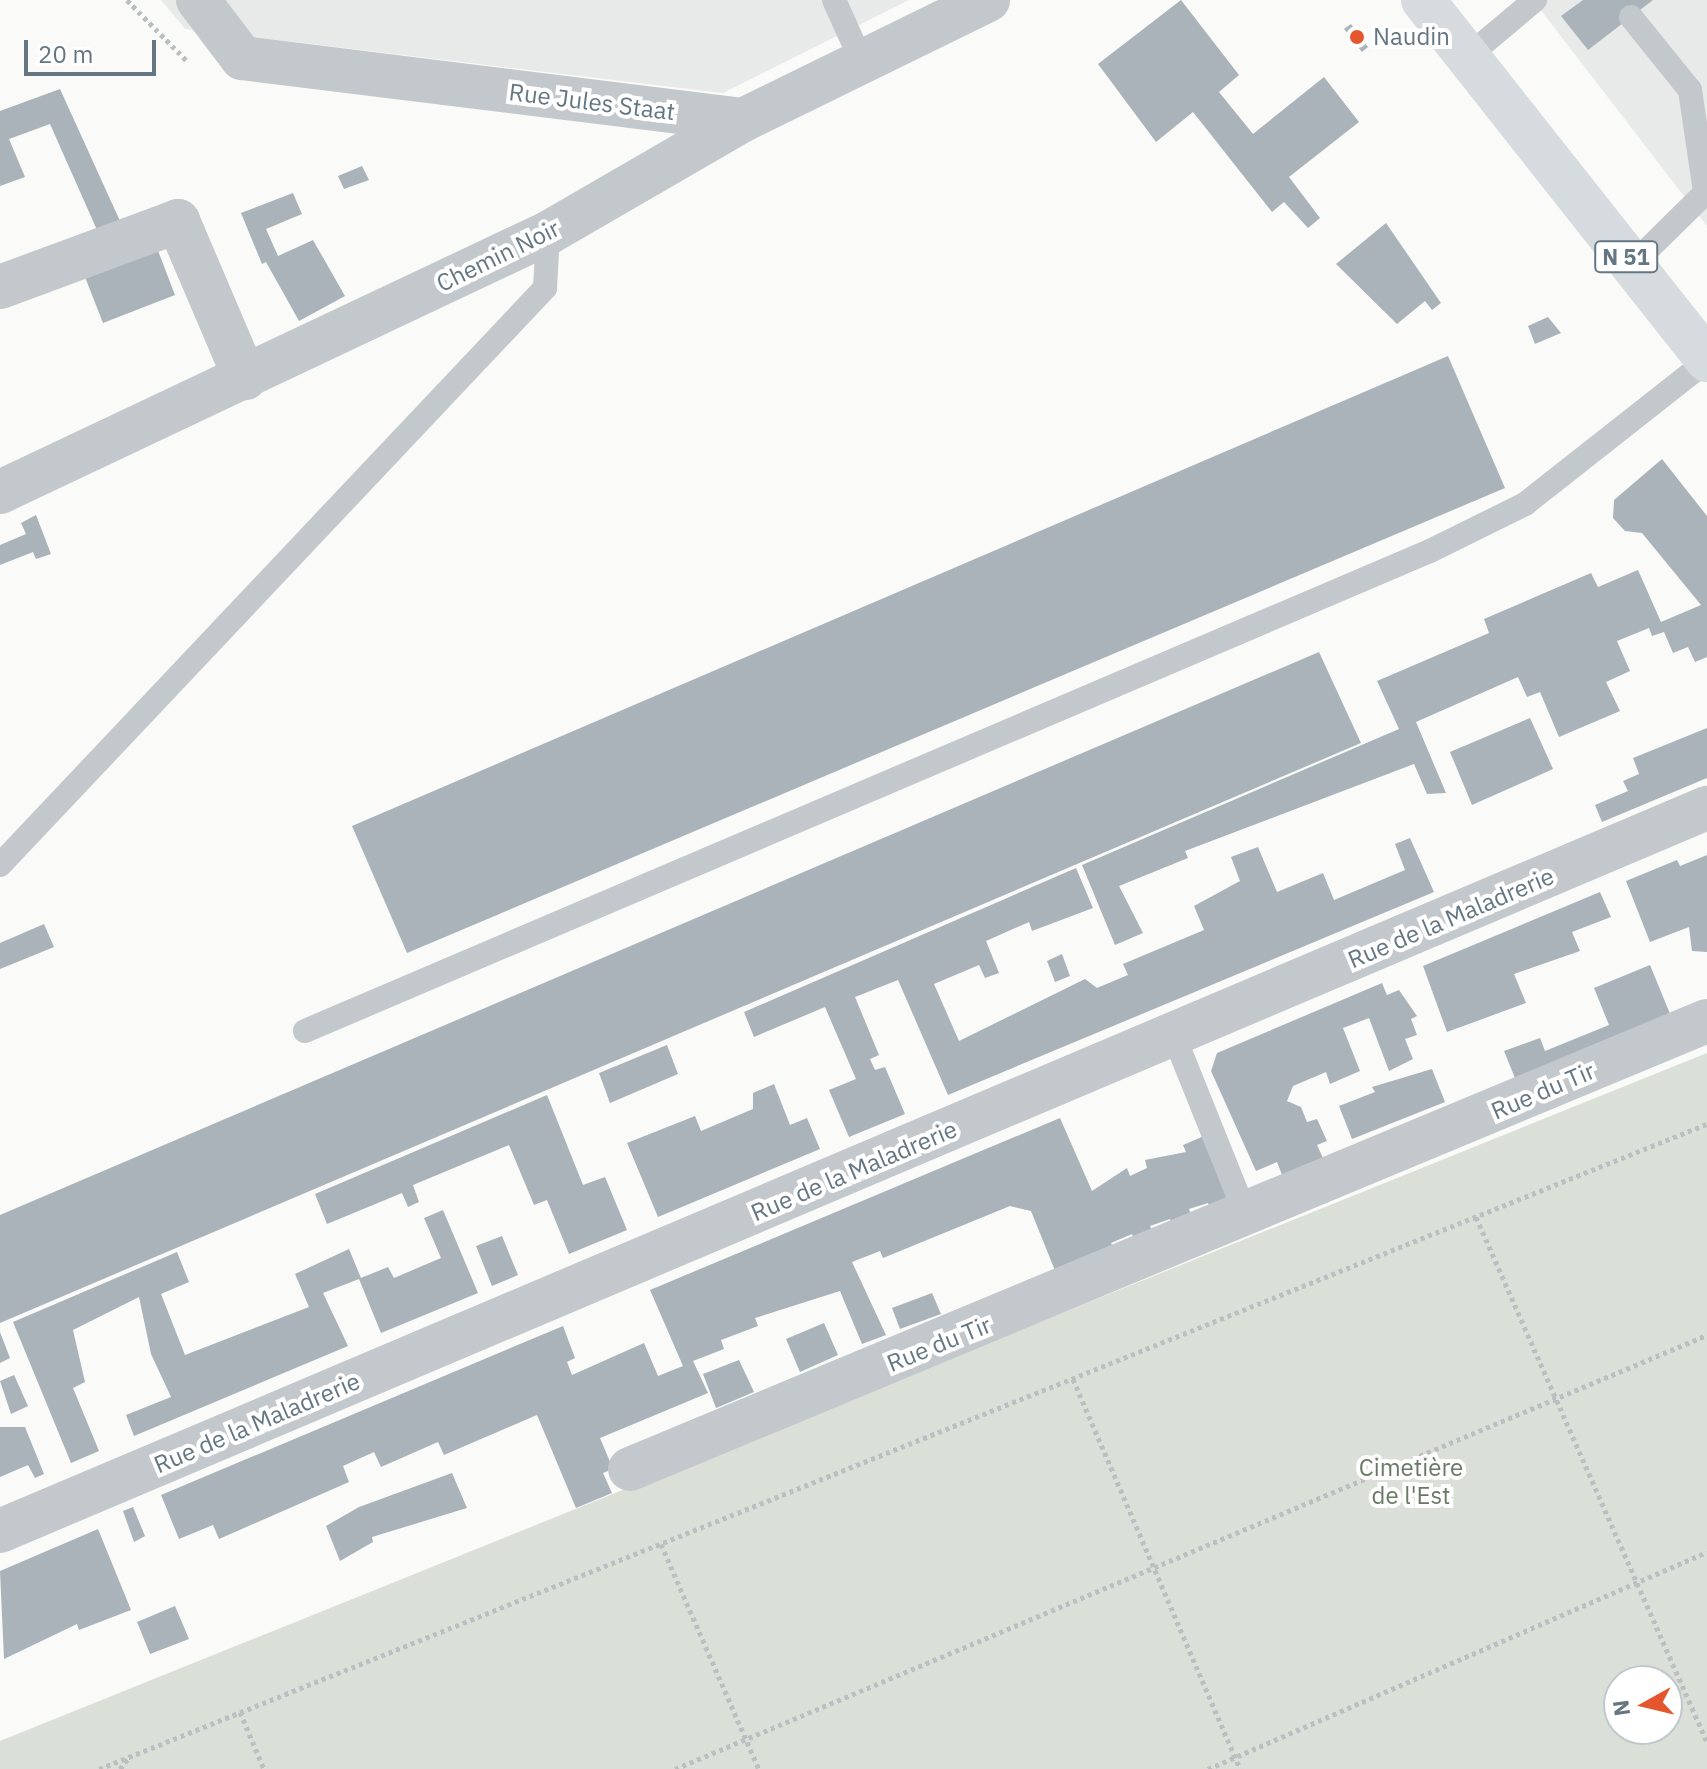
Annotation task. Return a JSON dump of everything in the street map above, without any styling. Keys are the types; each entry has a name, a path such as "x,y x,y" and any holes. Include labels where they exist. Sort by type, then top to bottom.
{"main road":[{"name":"N 51","path":"1423,0 1707,360"}],"street":[{"name":"Rue Jules Staat","path":"198,0 242,58 743,120"},
{"path":"743,120 988,0"},
{"name":"Chemin Noir","path":"0,492 548,233 743,120"},
{"path":"0,287 178,221 245,378"},
{"name":"Rue de la Maladrerie","path":"0,1531 1707,808"},
{"name":"Rue du Tir","path":"630,1469 1247,1218 1707,1021"}],"lane":[{"path":"834,0 862,62"},
{"path":"1467,57 1535,0"},
{"path":"1631,17 1690,90 1706,192 1632,265"},
{"path":"0,865 545,288 548,233"},
{"path":"305,1031 1430,551 1525,504 1707,360"},
{"path":"1174,1036 1247,1218"}],"path":[{"path":"99,1769 1707,1124"},
{"path":"1476,1217 1707,1742"},
{"path":"675,1769 1707,1335"},
{"path":"1073,1379 1240,1769"},
{"path":"661,1544 759,1769"},
{"path":"1208,1769 1707,1552"},
{"path":"240,1712 264,1769"},
{"path":"120,1769 130,1757"}],"shaded area":[{"path":"161,0 909,0 723,93 185,29"},
{"path":"1533,0 1707,0 1707,226"}],"green space":[{"name":"Cimetière de l'Est","path":"1707,1053 1707,1769 0,1769 0,1741"}],"building":[{"path":"1181,0 1239,75 1219,92 1253,134 1324,77 1359,122 1289,177 1320,218 1308,228 1284,202 1272,212 1193,112 1156,142 1098,64"},
{"path":"1583,0 1653,0 1588,50 1561,16"},
{"path":"1351,24 1368,47 1362,52 1344,29"},
{"path":"60,89 120,221 97,230 50,124 9,139 25,177 0,186 0,111"},
{"path":"362,166 369,180 344,189 338,176"},
{"path":"293,193 302,214 266,229 278,256 313,240 345,296 299,321 266,262 262,264 241,213"},
{"path":"1386,223 1441,303 1432,310 1425,301 1397,324 1336,264"},
{"path":"157,248 175,295 103,323 85,277"},
{"path":"1548,317 1561,333 1535,344 1528,326"},
{"path":"1448,356 1505,488 407,953 352,826"},
{"path":"1662,459 1707,516 1707,657 1695,662 1688,647 1673,653 1664,632 1652,636 1649,628 1617,641 1630,671 1606,682 1620,711 1559,737 1540,692 1527,697 1518,677 1416,722 1446,793 1427,794 1414,764 1185,851 1188,858 1119,886 1143,933 1115,945 1082,865 1399,729 1377,681 1489,633 1484,619 1591,573 1598,587 1638,570 1661,622 1701,605 1642,533 1625,531 1613,518 1614,500"},
{"path":"36,515 51,554 36,559 33,552 0,565 0,545 26,534 21,523"},
{"path":"1319,652 1361,743 0,1323 0,1215"},
{"path":"1530,718 1553,769 1472,805 1450,752"},
{"path":"1707,728 1707,778 1602,822 1595,805 1628,791 1623,781 1639,774 1633,758"},
{"path":"1410,838 1434,892 948,1095 898,980 855,997 879,1055 870,1059 875,1070 885,1067 905,1114 849,1137 829,1090 856,1079 825,1007 754,1037 744,1012 1076,868 1093,908 1032,931 1029,922 986,941 999,973 985,978 979,965 934,984 959,1041 1085,979 1097,988 1128,975 1123,964 1204,930 1194,906 1240,881 1231,857 1258,847 1277,892 1323,873 1334,900 1405,870 1395,844"},
{"path":"1707,855 1707,952 1692,951 1689,927 1650,942 1626,881 1677,860 1680,866"},
{"path":"1600,892 1611,917 1572,932 1580,951 1514,974 1526,1003 1447,1032 1423,966"},
{"path":"44,924 54,947 0,969 0,943"},
{"path":"1062,954 1070,976 1055,982 1047,961"},
{"path":"1650,965 1673,1021 1517,1083 1504,1051 1540,1038 1545,1051 1609,1025 1594,988"},
{"path":"1382,983 1387,995 1399,990 1417,1016 1411,1019 1417,1035 1405,1039 1413,1059 1389,1071 1369,1018 1343,1028 1360,1071 1330,1084 1326,1072 1293,1086 1287,1101 1301,1107 1307,1122 1317,1119 1327,1141 1317,1145 1327,1167 1286,1185 1277,1162 1256,1171 1211,1071 1217,1053"},
{"path":"667,1045 678,1074 610,1103 599,1073"},
{"path":"1432,1069 1445,1102 1352,1139 1339,1106 1375,1092 1372,1087"},
{"path":"774,1084 790,1125 807,1118 820,1149 658,1217 627,1143 695,1116 701,1131 753,1109 753,1093"},
{"path":"547,1095 583,1185 605,1177 627,1230 569,1254 547,1200 534,1205 509,1145 413,1185 419,1202 408,1207 402,1193 327,1224 315,1194"},
{"path":"1060,1118 1092,1191 1127,1168 1130,1176 1147,1168 1145,1160 1186,1152 1183,1145 1204,1136 1232,1208 1213,1216 1208,1203 1189,1209 1194,1223 1175,1232 1170,1219 1150,1226 1156,1240 1137,1247 1132,1234 1111,1243 1114,1249 1056,1273 1031,1211 1010,1206 883,1258 880,1251 852,1262 886,1335 862,1344 840,1291 755,1318 758,1326 721,1340 724,1349 693,1361 708,1393 600,1438 613,1469 603,1473 612,1493 576,1508 537,1415 444,1455 438,1442 381,1467 374,1452 343,1466 349,1482 219,1539 213,1525 179,1539 161,1495 563,1326 575,1358 567,1362 572,1375 644,1343 658,1376 683,1366 650,1290"},
{"path":"443,1210 478,1293 381,1333 359,1279 323,1293 348,1346 134,1436 126,1415 171,1397 151,1354 139,1297 73,1330 85,1382 73,1388 99,1451 71,1463 13,1322 177,1252 189,1282 161,1294 185,1355 309,1307 295,1274 349,1249 361,1278 388,1267 394,1278 441,1258 424,1218"},
{"path":"502,1236 518,1275 492,1286 476,1246"},
{"path":"932,1293 941,1314 900,1329 892,1308"},
{"path":"824,1323 838,1355 800,1372 786,1339"},
{"path":"0,1332 10,1358 0,1363"},
{"path":"739,1360 754,1392 716,1408 703,1374"},
{"path":"14,1375 28,1406 11,1414 0,1381"},
{"path":"0,1427 25,1427 44,1474 35,1478 28,1465 0,1477"},
{"path":"452,1473 467,1508 372,1537 373,1542 340,1561 326,1526 359,1507"},
{"path":"133,1507 145,1536 134,1542 123,1511"},
{"path":"98,1529 131,1610 79,1630 77,1624 4,1659 0,1571"},
{"path":"175,1606 189,1639 150,1654 137,1622"}],"place":[{"name":"Naudin","path":"1357,37"}]}
